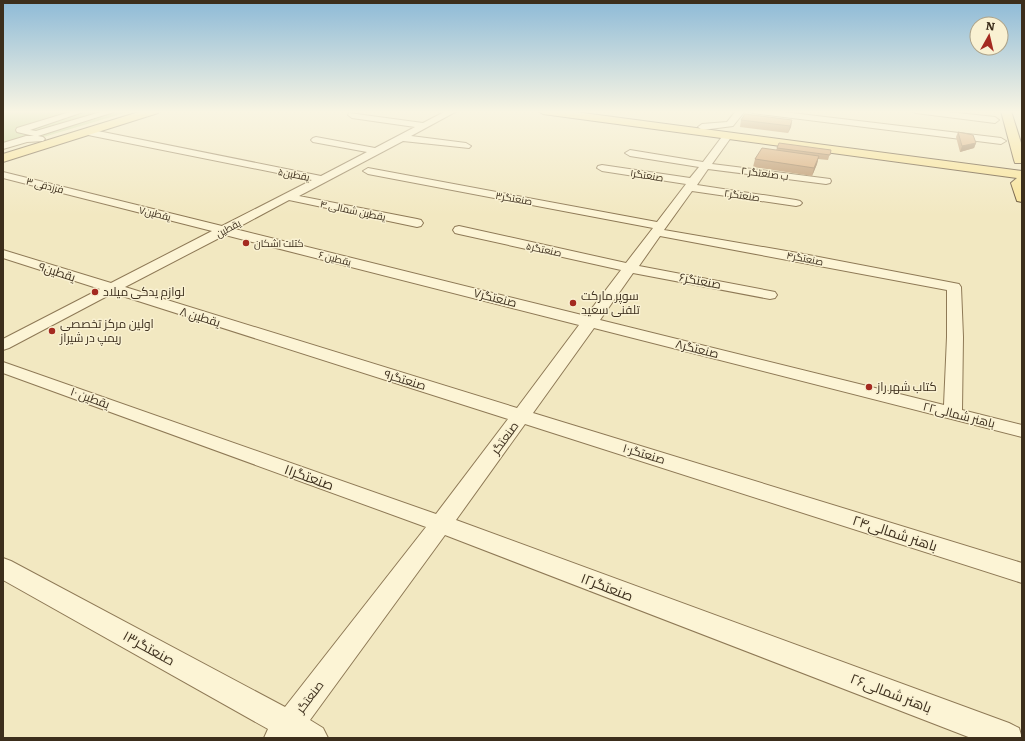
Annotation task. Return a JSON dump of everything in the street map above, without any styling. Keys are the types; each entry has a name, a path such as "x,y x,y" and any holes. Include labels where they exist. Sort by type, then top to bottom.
{"main road":[{"path":"3,152 18,146"},
{"path":"3,158 44,146"},
{"path":"823,146 950,162 1022,175"},
{"path":"1000,146 1002,152 1021,165"},
{"path":"1016,146 1021,165"},
{"path":"950,162 979,162 1002,152"},
{"path":"950,162 1021,165"},
{"path":"950,162 994,176 1021,189"}],"street":[{"name":"یقطین۵","path":"154,146 322,179"},
{"path":"346,146 376,151"},
{"name":"یقطین","path":"3,345 387,146"},
{"name":"صنعتگر","path":"294,734 442,524 720,146"},
{"path":"969,146 1002,152"},
{"name":"۲ ب صنعتگر","path":"630,153 705,165 826,181"},
{"name":"صنعتگر۱","path":"602,168 691,184"},
{"name":"صنعتگر۳","path":"368,171 658,229"},
{"name":"فرزدقی ۳","path":"3,175 87,196"},
{"name":"صنعتگر۲","path":"691,184 796,203"},
{"name":"یقطین۷","path":"87,196 224,230"},
{"name":"یقطین شمالی ۴","path":"289,197 417,223"},
{"name":"صنعتگر۴","path":"658,229 954,287 955,337 953,413"},
{"name":"یقطین ۶","path":"224,230 400,274"},
{"name":"صنعتگر۵","path":"459,230 630,268"},
{"name":"یقطین۹","path":"3,254 111,289"},
{"name":"صنعتگر۶","path":"630,268 770,295"},
{"name":"صنعتگر۷","path":"400,274 590,322"},
{"name":"یقطین ۸","path":"111,289 289,344"},
{"name":"صنعتگر۸","path":"590,322 804,376"},
{"name":"صنعتگر۹","path":"289,344 521,415"},
{"name":"یقطین ۱۰","path":"3,367 176,429"},
{"name":"باهنر شمالی۲۲","path":"804,376 1022,431"},
{"name":"صنعتگر۱۰","path":"521,415 767,493"},
{"name":"صنعتگر۱۱","path":"176,429 442,524"},
{"name":"باهنر شمالی۲۴","path":"767,493 1022,573"},
{"name":"صنعتگر۱۲","path":"442,524 773,649"},
{"name":"صنعتگر۱۳","path":"6,570 294,734"},
{"name":"باهنر شمالی۲۶","path":"773,649 1009,738"}],"green space":[{"path":"3,146 15,146 3,149"}],"building":[{"path":"778,146 798,146 831,150 830,155 777,148"},
{"path":"762,148 819,156 814,168 755,159"}],"place":[{"name":"کتلت اشکان","path":"246,243"},
{"name":"لوازم یدکی میلاد","path":"95,292"},
{"name":"سوپر مارکت تلفنی سعید","path":"573,303"},
{"name":"اولین مرکز تخصصی ریمپ در شیراز","path":"52,331"},
{"name":"کتاب شهر راز","path":"869,387"}]}
